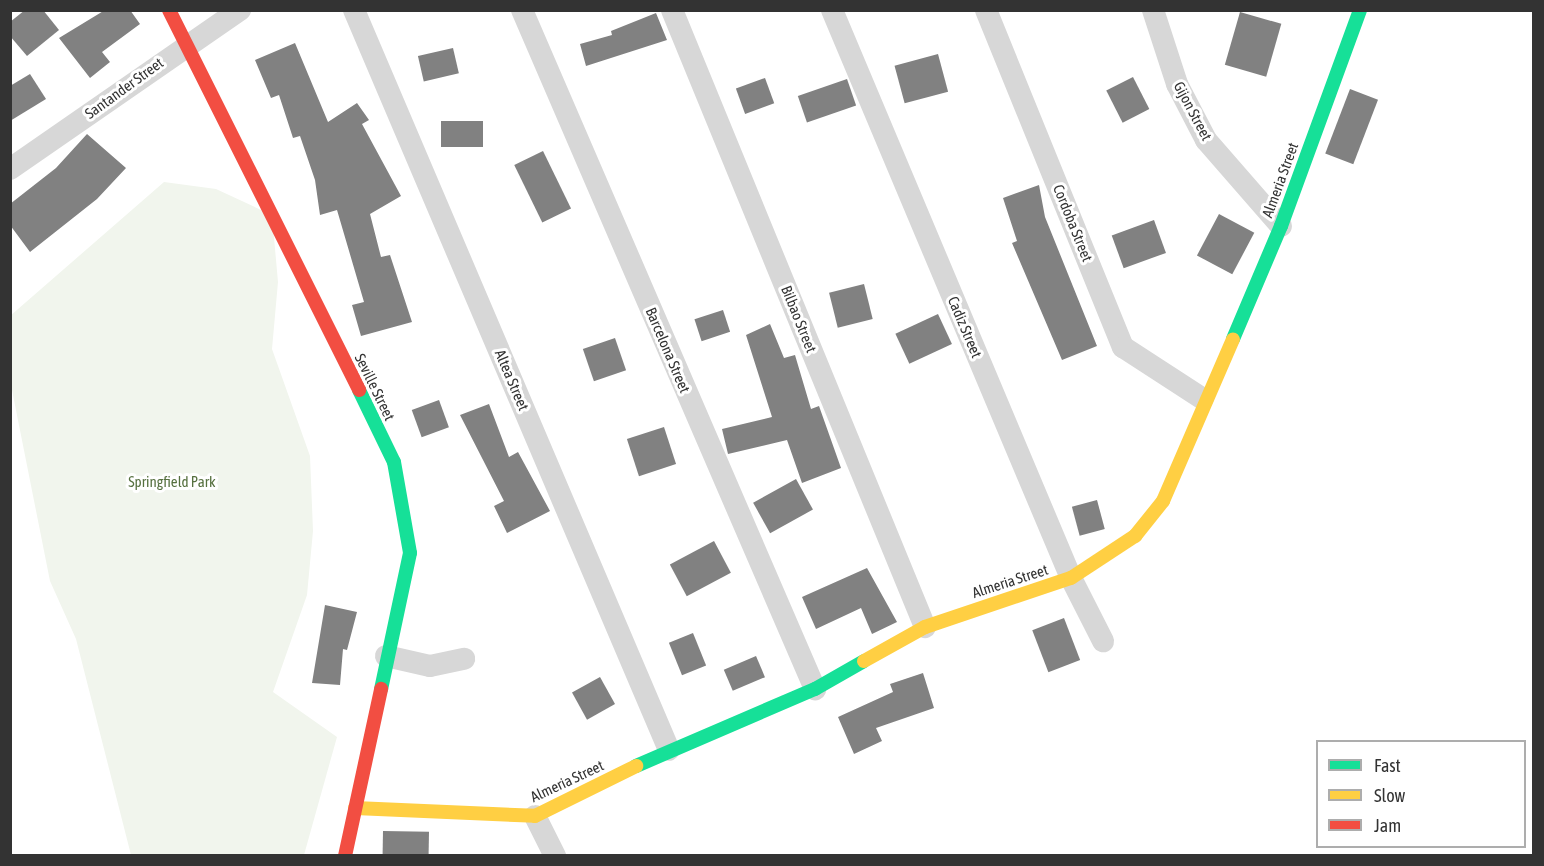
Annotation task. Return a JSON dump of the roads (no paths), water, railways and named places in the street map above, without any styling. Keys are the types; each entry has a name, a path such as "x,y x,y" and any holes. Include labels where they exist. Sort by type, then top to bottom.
{"street":[{"name":"Seville Street","path":"169,10 189,41 394,462 410,553 345,855"},
{"name":"Santander Street","path":"10,169 189,41 240,10"},
{"name":"Altea Street","path":"354,10 669,750"},
{"name":"Barcelona Street","path":"522,10 815,690"},
{"name":"Bilbao Street","path":"672,10 925,627"},
{"name":"Cadiz Street","path":"832,10 1071,578 1103,641"},
{"name":"Cordoba Street","path":"987,10 1123,347 1203,399"},
{"name":"Gijon Street","path":"1153,10 1177,84 1206,140 1281,226"},
{"name":"Almeria Street","path":"355,808 535,816 669,750 815,690 925,627 1071,578 1135,536 1163,501 1203,399 1281,226 1360,10"},
{"path":"386,656 429,666 464,659"},
{"path":"535,816 555,855"}],"park label":[{"name":"Springfield Park","path":"172,482"}]}
